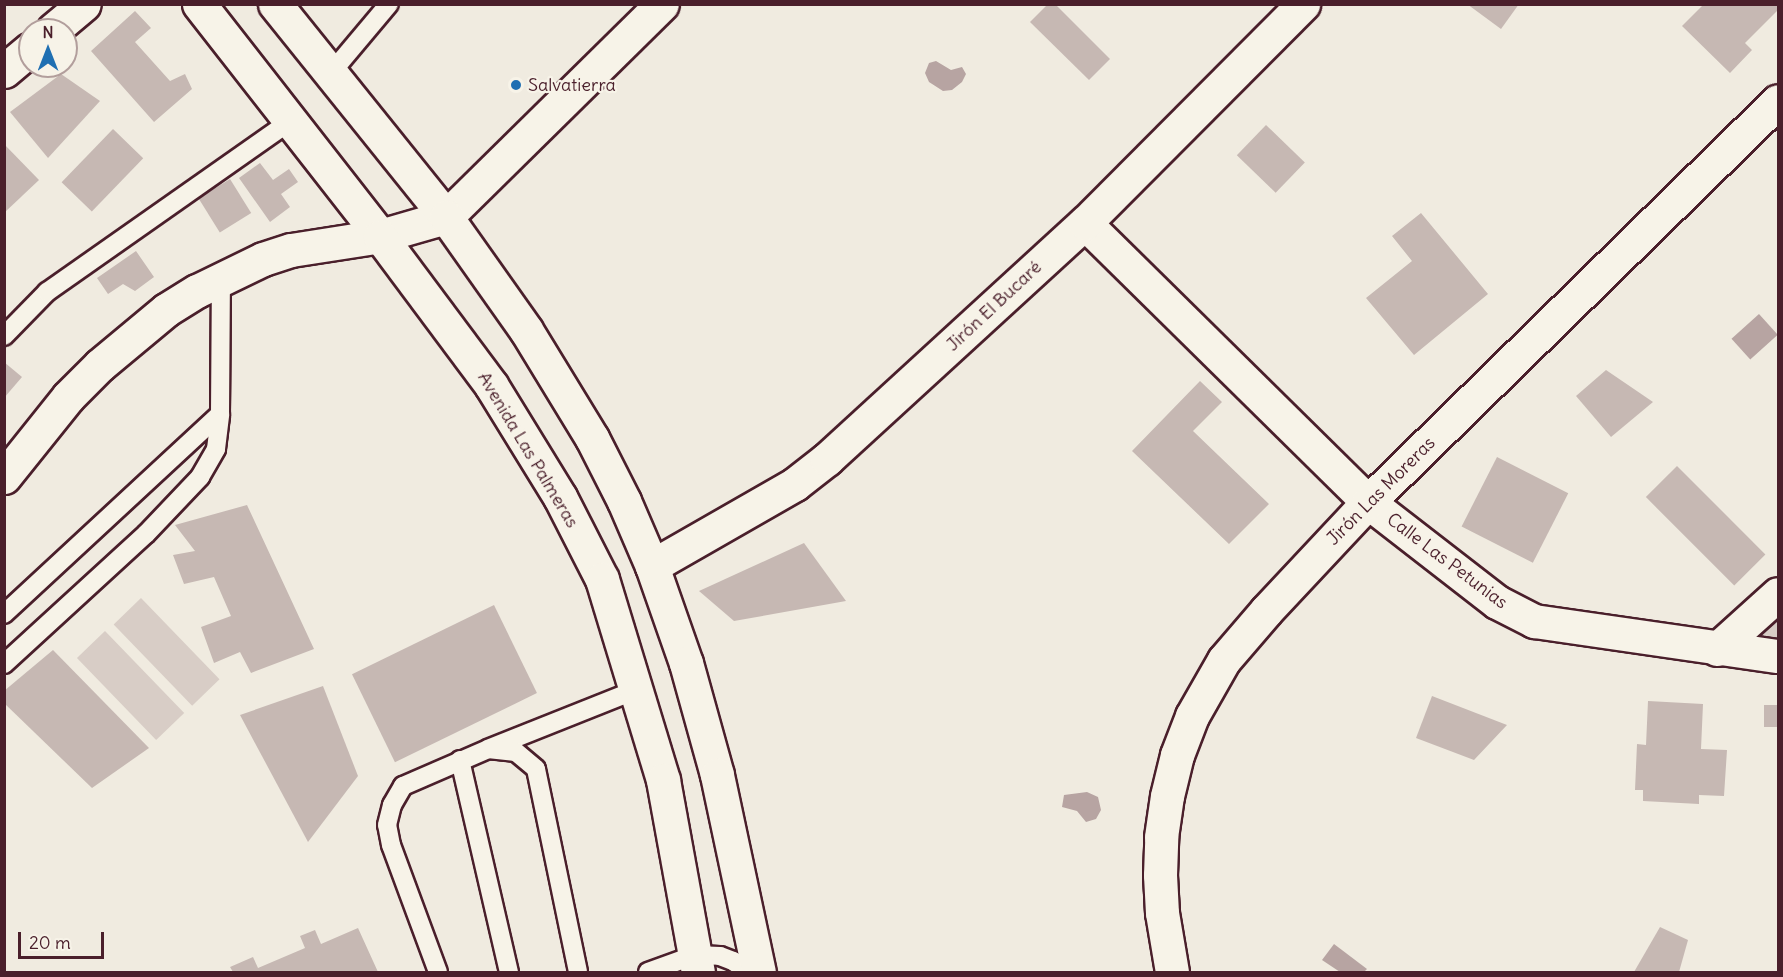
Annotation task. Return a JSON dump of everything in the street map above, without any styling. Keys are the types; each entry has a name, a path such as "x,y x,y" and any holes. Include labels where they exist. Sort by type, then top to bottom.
{"street":[{"path":"67,18 84,4"},
{"name":"Avenida Las Palmeras","path":"199,4 380,236 491,385 561,497 602,579 663,780 696,964"},
{"path":"275,4 446,217 526,330 592,438 652,566 686,663 717,775 759,972"},
{"path":"4,477 68,397 100,365 166,310 221,279 263,259 291,250 380,236 446,217 662,4"},
{"name":"Jirón El Bucaré","path":"652,566 795,484 827,459 1085,223 1303,4"},
{"path":"4,71 18,59"},
{"name":"Jirón Las Moreras","path":"1172,972 1162,913 1161,837 1172,776 1192,716 1224,660 1266,610 1368,502 1779,101"},
{"name":"Calle Las Petunias","path":"1085,223 1368,502 1497,602 1534,621 1717,649 1779,656"},
{"path":"1717,649 1779,594"}],"lane":[{"path":"331,73 389,4"},
{"path":"4,336 47,292 290,121"},
{"path":"4,664 146,534 200,477 216,449 220,414 221,279"},
{"path":"4,614 220,414"},
{"path":"438,972 391,845 387,825 392,805 403,786 460,760 636,690"},
{"path":"488,749 516,752 536,769 578,972"},
{"path":"460,760 509,972"},
{"path":"648,972 696,964 720,956 733,960 748,972"}],"shaded area":[{"path":"936,61 951,70 962,67 966,74 962,82 952,90 943,91 929,82 925,73 929,63"},
{"path":"1759,314 1778,335 1750,360 1732,339"},
{"path":"141,598 219,679 192,706 114,624"},
{"path":"1778,612 1778,642 1752,638"},
{"path":"105,631 184,713 156,740 77,658"},
{"path":"1087,792 1098,797 1101,810 1096,819 1086,822 1077,811 1062,807 1064,795"},
{"path":"1334,944 1367,969 1364,972 1340,972 1322,960"}],"building":[{"path":"1048,4 1055,4 1110,59 1089,80 1030,22"},
{"path":"1467,4 1519,4 1501,29"},
{"path":"1704,4 1778,4 1778,10 1745,43 1752,50 1730,73 1682,26"},
{"path":"135,11 151,28 135,42 170,81 185,74 192,89 154,122 91,51"},
{"path":"56,78 67,78 100,101 48,158 10,112"},
{"path":"1266,125 1305,163 1276,193 1237,155"},
{"path":"113,129 143,158 92,211 62,182"},
{"path":"4,144 39,180 4,213"},
{"path":"260,163 273,180 289,169 298,182 281,194 290,207 270,222 239,178"},
{"path":"230,179 251,213 220,233 199,199"},
{"path":"1421,213 1488,294 1414,355 1366,298 1412,261 1392,236"},
{"path":"136,251 154,277 135,291 123,284 108,294 97,278"},
{"path":"4,362 22,377 4,398"},
{"path":"1606,370 1653,402 1611,437 1576,396"},
{"path":"1200,381 1222,402 1193,431 1269,504 1229,544 1132,451"},
{"path":"1497,457 1568,493 1533,563 1462,526"},
{"path":"1677,466 1765,554 1734,586 1646,497"},
{"path":"247,505 314,649 251,673 240,652 214,663 201,627 231,616 214,577 184,584 173,555 195,551 175,525"},
{"path":"804,543 846,601 734,621 699,591"},
{"path":"494,605 537,693 395,762 352,674"},
{"path":"53,650 149,748 92,788 4,703 4,691"},
{"path":"323,686 358,776 308,842 240,715"},
{"path":"1432,696 1507,725 1474,760 1416,738"},
{"path":"1648,701 1703,704 1701,749 1727,750 1724,796 1699,795 1699,804 1643,801 1643,790 1635,790 1637,744 1646,745"},
{"path":"1764,705 1778,705 1778,727 1764,727"},
{"path":"1660,927 1688,940 1679,972 1634,972"},
{"path":"358,928 378,972 233,972 230,967 253,957 258,968 305,948 300,936 315,930 321,944"}],"place":[{"name":"Salvatierra","path":"516,85"}]}
